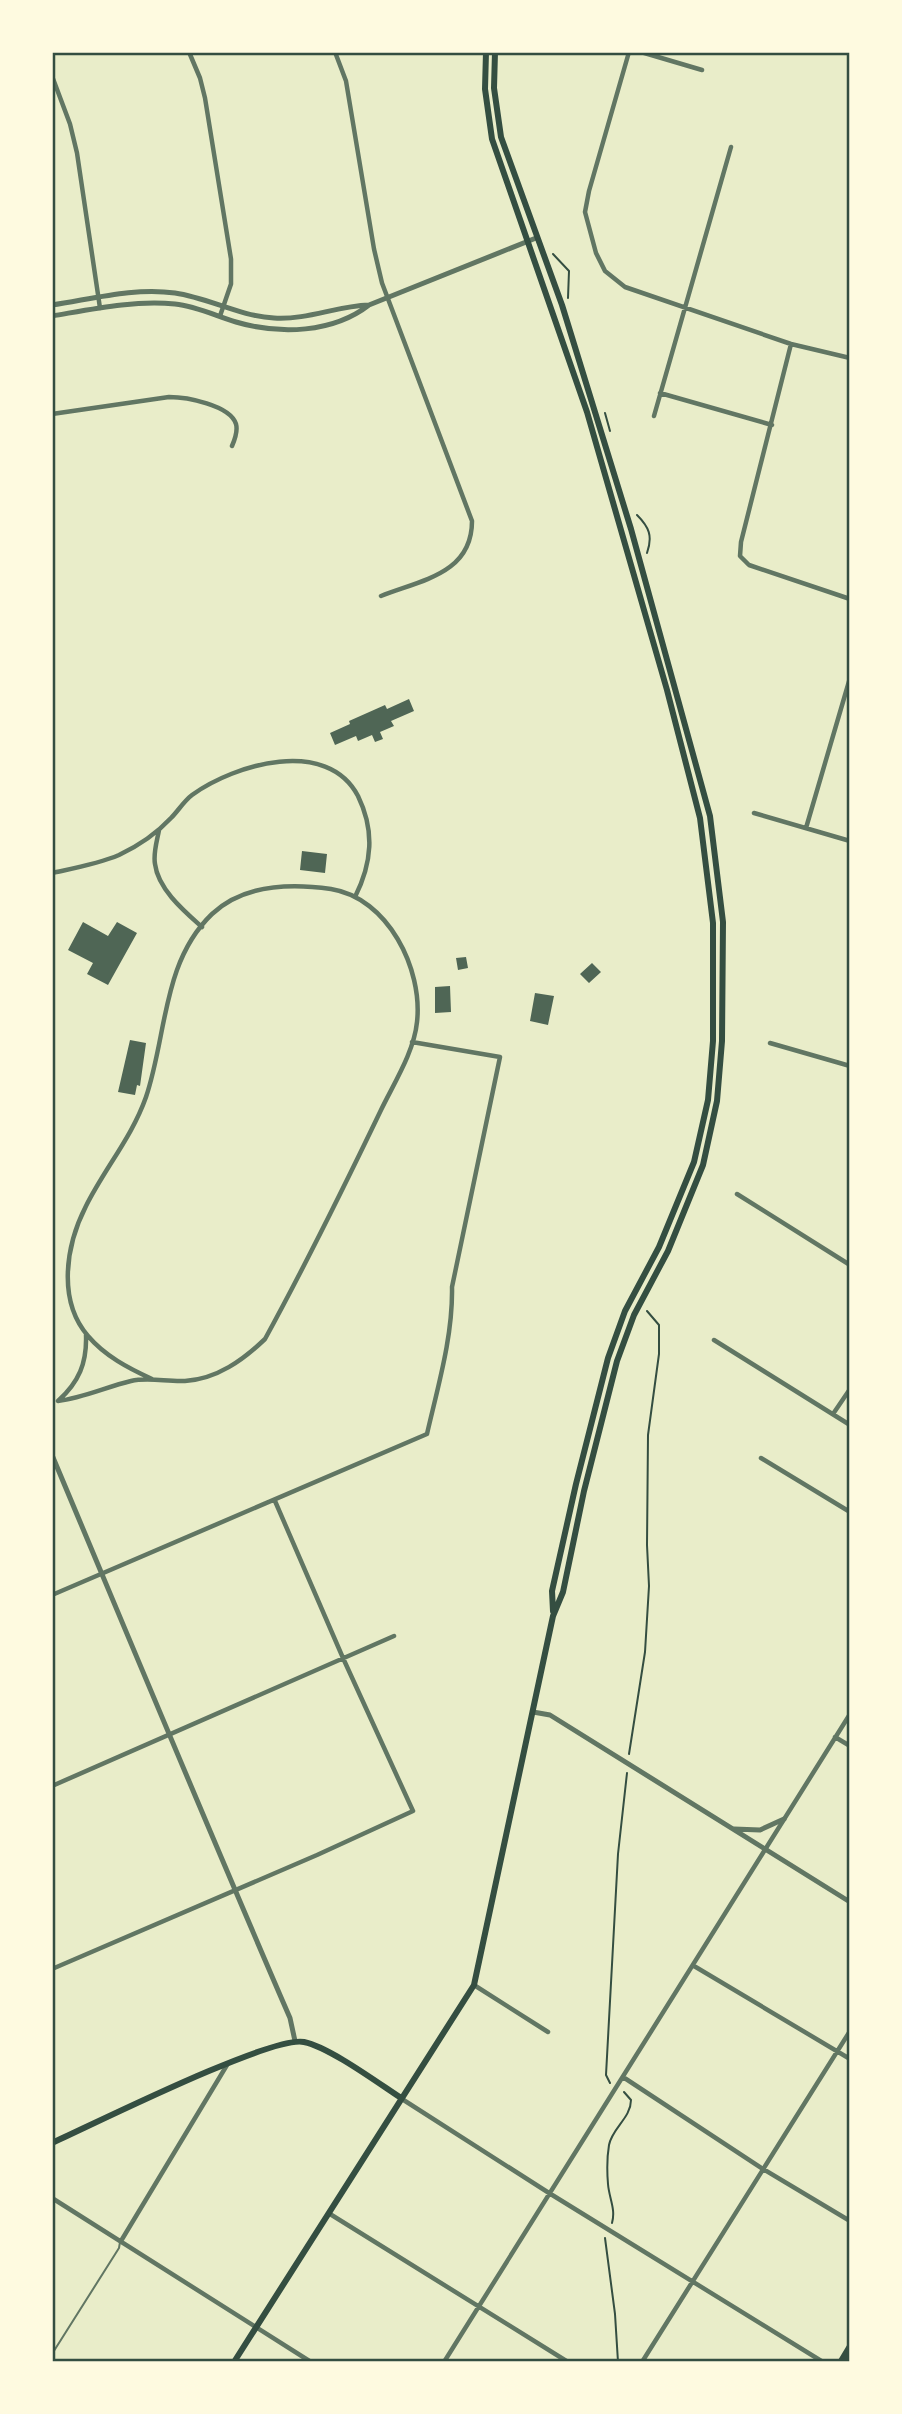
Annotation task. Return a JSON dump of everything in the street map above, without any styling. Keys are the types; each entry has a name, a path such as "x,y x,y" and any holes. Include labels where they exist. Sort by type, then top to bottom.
{"main road":[{"path":"486,52 485,89 492,139 587,412 667,690 701,818 713,923 713,1041 708,1100 694,1162 659,1247 625,1311 605,1370 552,1591 553,1616"},
{"path":"234,2361 474,1984 553,1616 563,1591 584,1491 614,1372 634,1315 668,1251 703,1165 717,1101 722,1041 723,922 710,816 596,409 562,305 501,137 494,88 495,52"},
{"path":"605,1370 614,1372"},
{"path":"52,2143 228,2064 295,2040 324,2049 401,2098"},
{"path":"841,2361 849,2347"}],"street":[{"path":"189,52 205,98 231,259 230,284 220,316"},
{"path":"335,52 346,81 374,249 387,298 467,504 472,530 469,545 454,565 381,596"},
{"path":"629,52 585,212 590,234 605,271 625,287 684,309 791,344 849,358"},
{"path":"641,52 702,70"},
{"path":"52,76 70,124 77,153 100,308"},
{"path":"653,416 731,147"},
{"path":"52,316 143,303 174,304 189,306 251,326 298,329 321,326 349,319 369,305 536,237"},
{"path":"52,305 134,292 164,291 265,317 301,318 352,306 369,305"},
{"path":"791,344 741,542 740,556 749,565 849,599"},
{"path":"660,393 772,425"},
{"path":"52,414 181,397 207,404 233,419 236,437 232,446"},
{"path":"806,828 849,678"},
{"path":"52,873 119,855 159,830 190,796 213,782 281,761 310,762 334,769 354,789 366,815 370,835 369,859 355,897"},
{"path":"754,813 849,841"},
{"path":"159,830 154,857 159,876 182,909 202,926"},
{"path":"55,1402 78,1399 131,1381 186,1381 216,1374 247,1357 265,1339 348,1180 412,1042 417,1024 414,973 404,948 369,906 355,897 336,890 303,885 268,887 240,896 213,913 188,946 175,972 155,1063 137,1121 86,1206 74,1236 68,1263 68,1288 78,1320 86,1335 126,1367 152,1379"},
{"path":"52,1595 427,1434 453,1305 452,1287 494,1097 500,1057 412,1042"},
{"path":"770,1043 849,1066"},
{"path":"737,1194 849,1265"},
{"path":"55,1402 70,1390 87,1356 86,1335"},
{"path":"714,1340 849,1425"},
{"path":"833,1414 849,1389"},
{"path":"52,1455 290,2018 295,2040"},
{"path":"761,1458 849,1511"},
{"path":"52,1969 413,1811 342,1658 275,1501"},
{"path":"52,1786 394,1636"},
{"path":"533,1712 550,1715 849,1902"},
{"path":"444,2361 694,1966 849,1714"},
{"path":"835,1737 849,1746"},
{"path":"728,1828 760,1830 784,1819"},
{"path":"694,1966 849,2059"},
{"path":"474,1984 548,2032"},
{"path":"642,2361 849,2031"},
{"path":"121,2241 228,2064"},
{"path":"623,2077 762,2169 849,2221"},
{"path":"401,2098 549,2193 823,2361"},
{"path":"52,2198 311,2361"},
{"path":"330,2214 568,2361"}],"lane":[{"path":"52,2354 121,2241"}],"path":[{"path":"549,249 569,271 568,303"},
{"path":"604,412 611,435"},
{"path":"629,508 648,526 651,541 647,553"},
{"path":"629,1754 645,1652 649,1586 646,1533 648,1436 659,1354 659,1325 644,1309"},
{"path":"610,2083 606,2075 612,1942 627,1774"},
{"path":"611,2224 614,2208 608,2186 608,2150 612,2134 630,2109 631,2100 624,2092"},
{"path":"607,2232 605,2241 614,2302 618,2361"}],"building":[{"path":"409,699 414,711 391,721 394,726 380,732 383,739 375,742 372,735 358,741 356,736 335,745 330,733 350,724 349,721 385,705 387,709"},
{"path":"302,851 327,854 325,873 300,870"},
{"path":"83,922 108,936 117,922 137,933 108,985 87,974 93,963 68,950"},
{"path":"466,957 468,968 458,970 456,958"},
{"path":"592,963 601,972 589,983 580,974"},
{"path":"450,986 451,1012 435,1013 435,987"},
{"path":"535,993 554,996 548,1025 530,1021"},
{"path":"130,1040 146,1043 140,1086 137,1085 135,1095 118,1092"}]}
